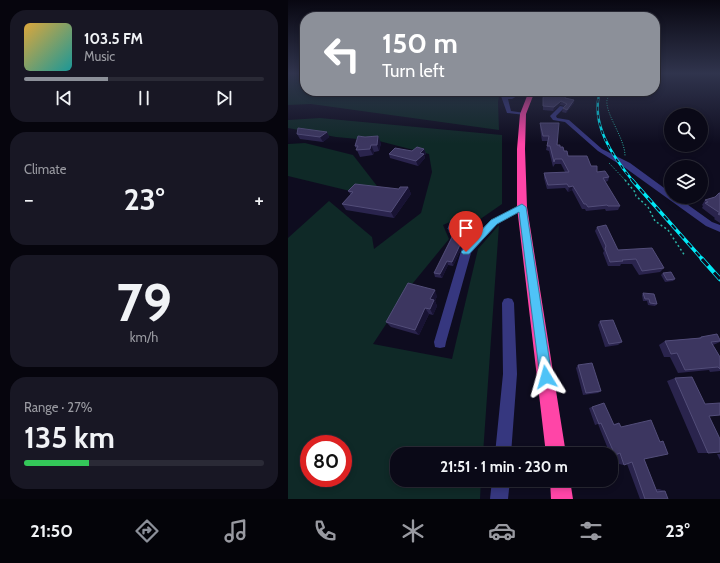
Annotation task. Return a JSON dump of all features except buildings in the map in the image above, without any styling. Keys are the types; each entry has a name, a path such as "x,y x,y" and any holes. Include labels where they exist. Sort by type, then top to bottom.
{"highway":[{"path":"530,97 523,114 521,149 522,207 555,447"},
{"path":"561,487 562,499"}],"street":[{"path":"505,97 509,112 523,114"},
{"path":"562,107 553,116 555,119 567,121 600,150 627,165 709,224 720,229"},
{"path":"440,342 466,252 494,222 522,207"},
{"path":"504,447 510,374 508,303"},
{"path":"499,499 500,487"}],"path":[{"path":"608,97 607,101 611,112 611,117 621,138 627,165"},
{"path":"600,150 635,192 636,196 648,208 655,221 668,230 685,256"}],"green space":[{"path":"288,97 499,97 499,130 311,104 288,105"},
{"path":"320,118 502,135 502,204 476,222 463,218 443,225 449,239 413,283 373,344 452,359 478,249 499,225 483,447 390,447 390,487 481,487 480,499 288,499 288,238 329,201 372,237 374,249 421,213 432,172 429,154 379,141 336,137 288,128 288,120"},
{"path":"305,143 353,155 377,186 350,191 288,176 288,144"}],"railway":[{"path":"599,97 598,116 605,139 611,151 633,181"},
{"path":"632,180 703,260"},
{"path":"702,259 720,279"}],"route":[{"path":"466,252 494,222 522,207 546,377"}]}
